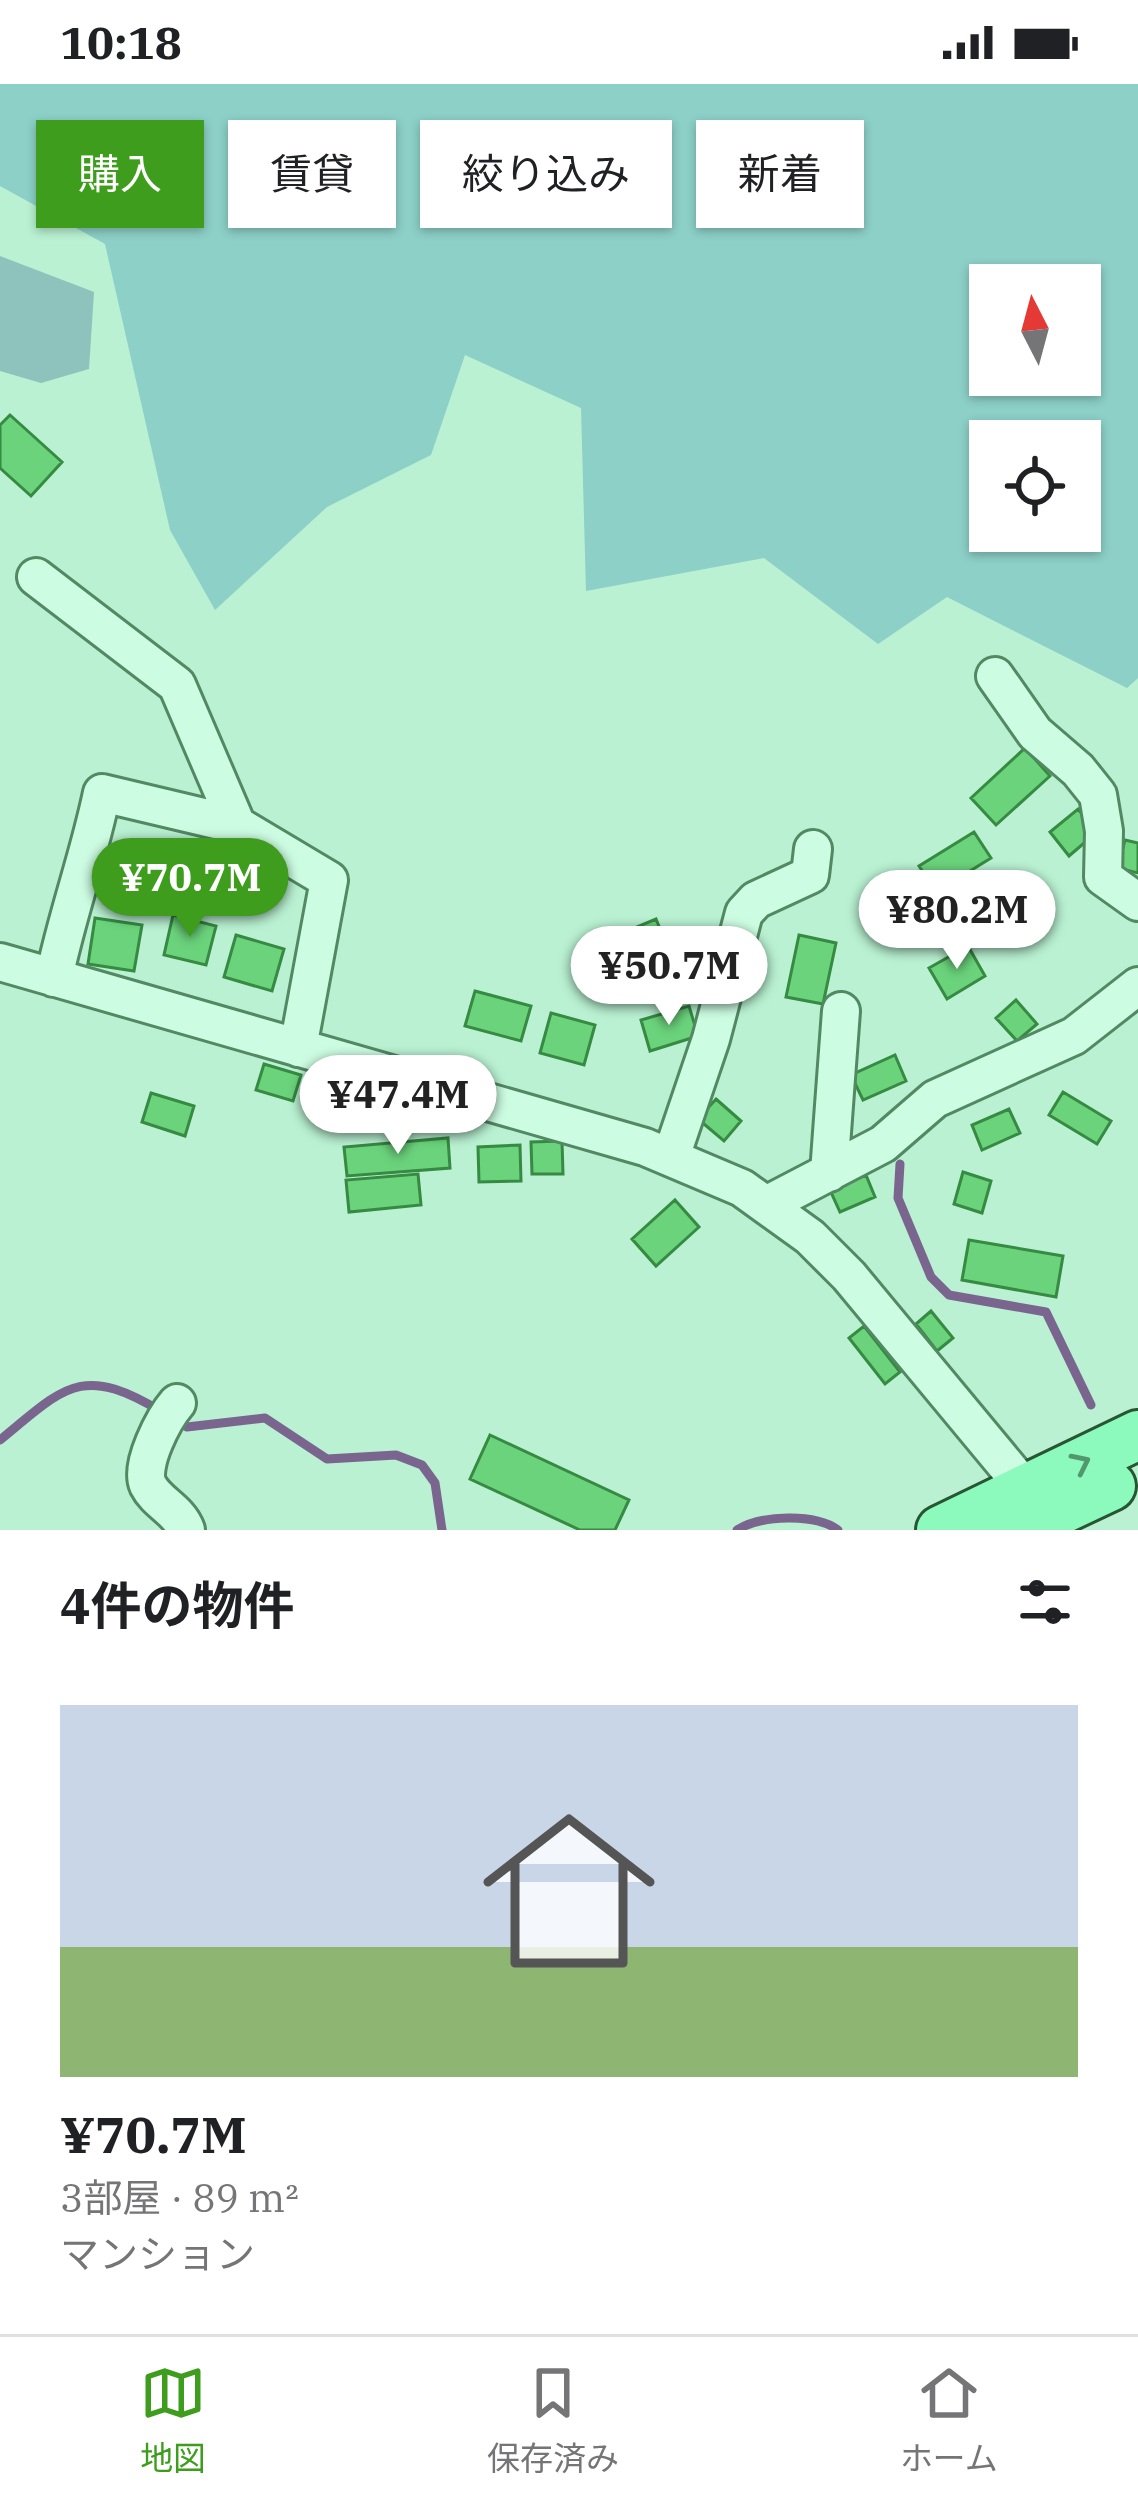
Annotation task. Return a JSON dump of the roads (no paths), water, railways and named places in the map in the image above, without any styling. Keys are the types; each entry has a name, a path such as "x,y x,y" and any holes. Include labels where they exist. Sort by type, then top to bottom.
{"main road":[{"path":"1038,1516 1138,1435"},
{"path":"941,1530 1038,1516 1138,1472"}],"street":[{"path":"36,577 177,686 237,825"},
{"path":"994,676 1035,733 1099,795 1103,877 1138,902"},
{"path":"54,978 102,793 237,825 329,880 298,1048"},
{"path":"671,1157 711,1039 744,913 756,899 809,874 813,849"},
{"path":"0,962 671,1157 768,1204 849,1276 1038,1516"},
{"path":"768,1204 883,1144 935,1100 1074,1036 1138,986"},
{"path":"829,1173 841,1011"},
{"path":"177,1403 161,1421 146,1474 149,1486 182,1518 186,1530"}],"waterway":[{"path":"900,1164 898,1198 931,1277 949,1295 1046,1312 1091,1405"},
{"path":"0,1440 58,1395 92,1385 112,1388 162,1412"},
{"path":"176,1421 187,1427 265,1418 327,1459 396,1455 422,1465 435,1483 442,1530"},
{"path":"737,1530 788,1518 816,1521 838,1530"}]}
